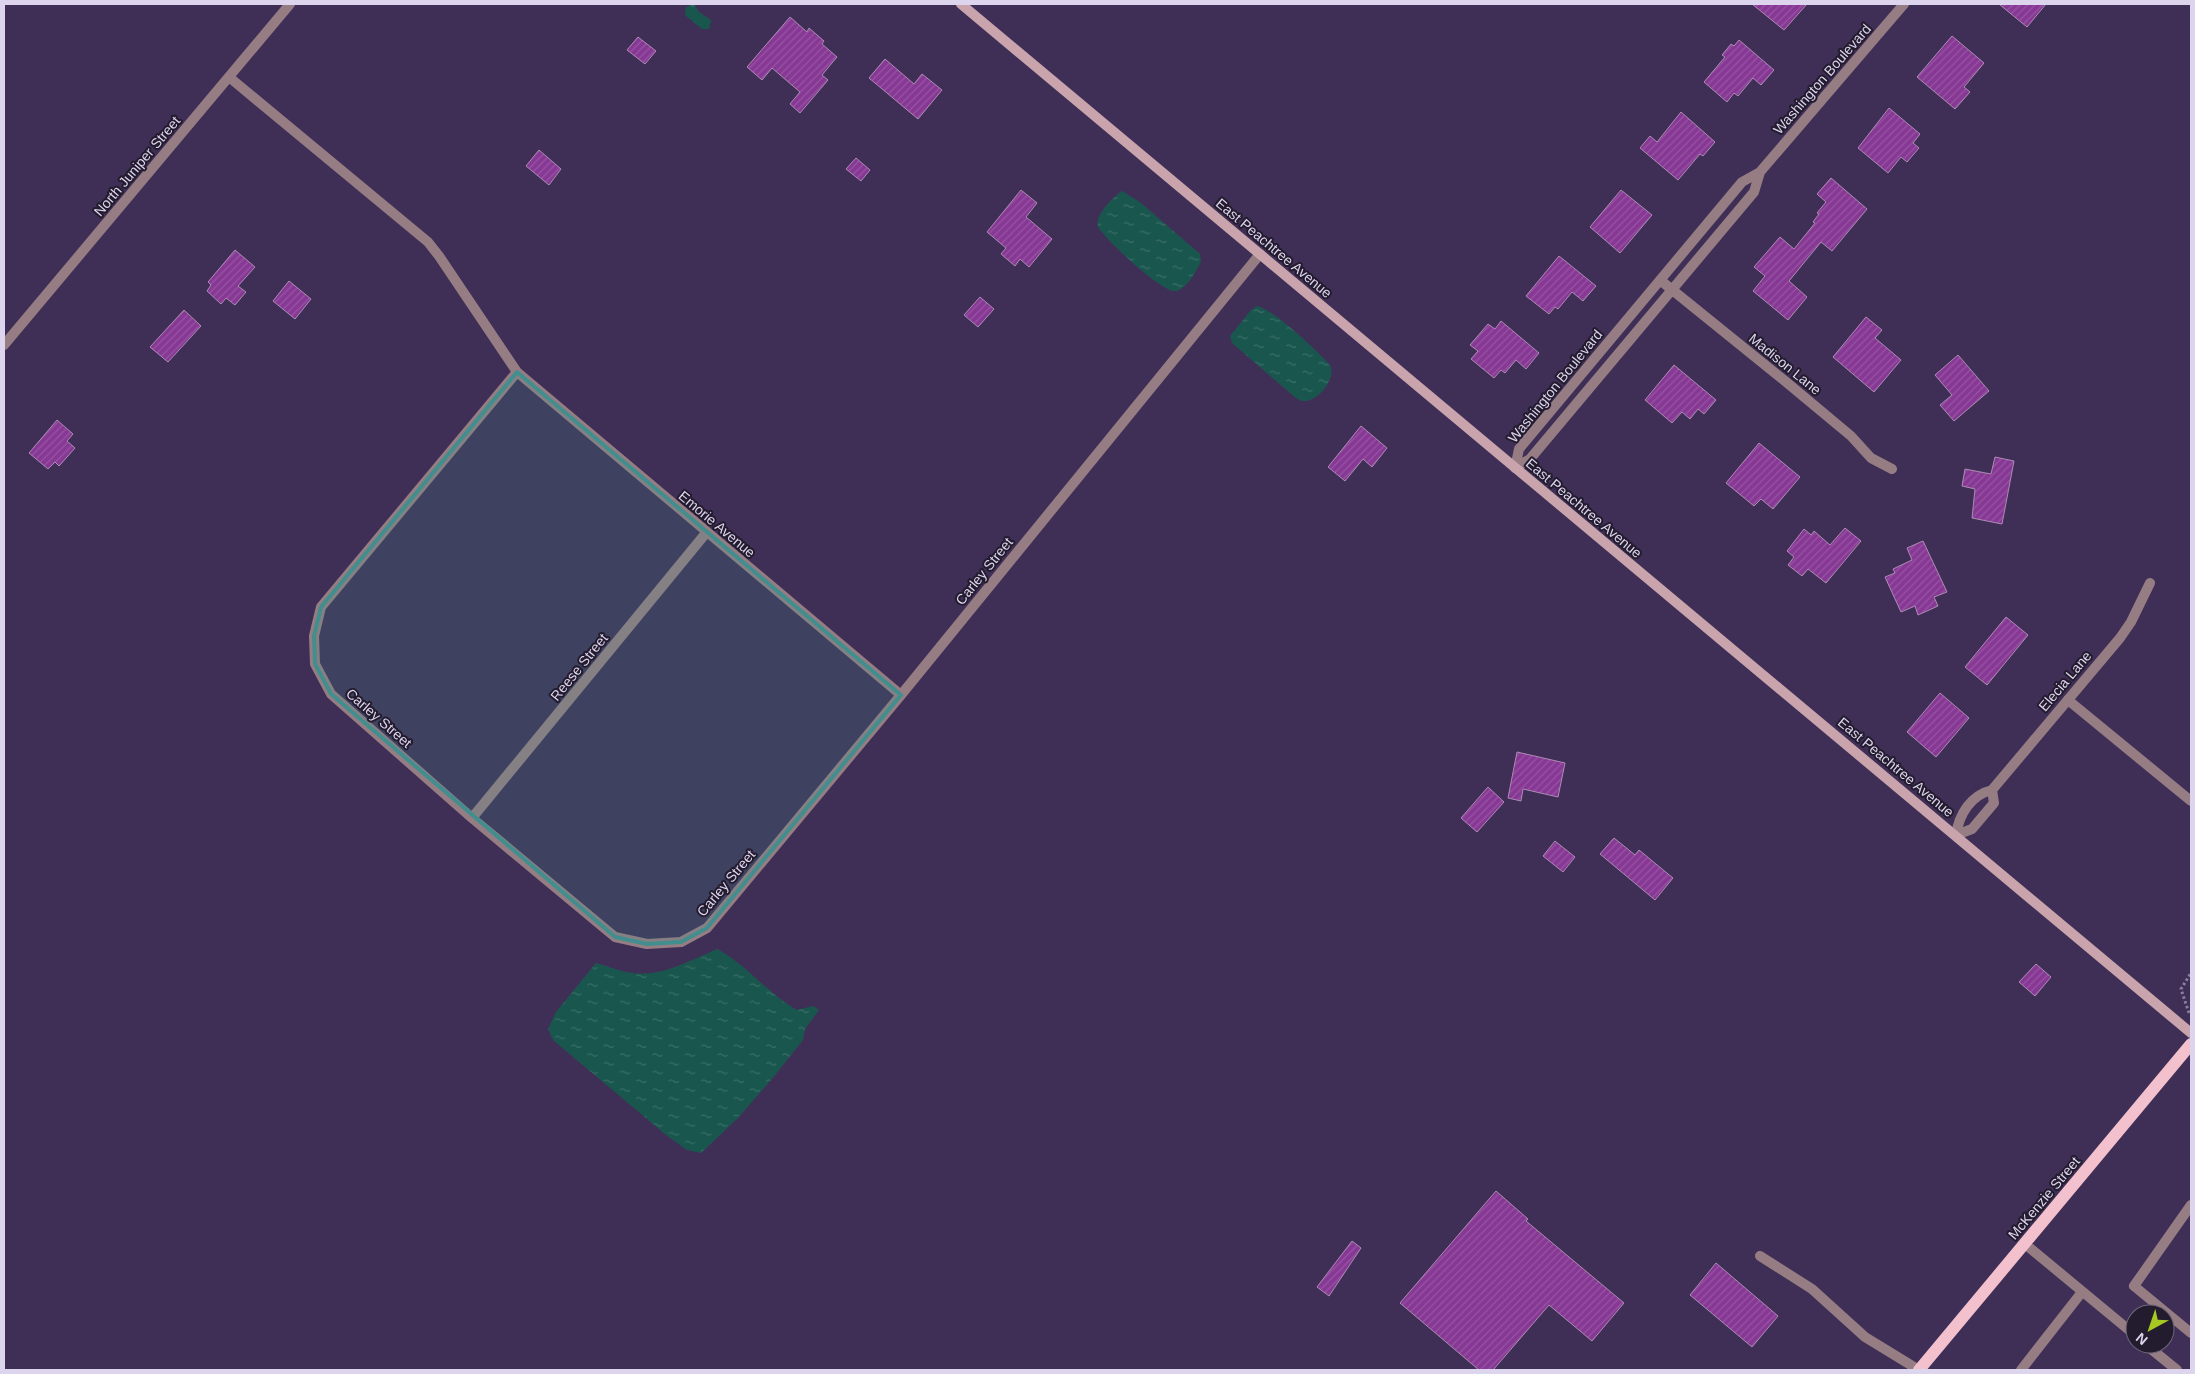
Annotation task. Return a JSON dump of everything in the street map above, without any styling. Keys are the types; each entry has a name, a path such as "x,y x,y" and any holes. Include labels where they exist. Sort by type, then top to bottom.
{"main road":[{"name":"McKenzie Street","path":"1919,1370 2191,1044"}],"street":[{"name":"North Juniper Street","path":"4,344 290,4"},
{"name":"East Peachtree Avenue","path":"961,4 2191,1033"},
{"name":"Washington Boulevard","path":"1515,468 1519,449 1742,182 1760,172 1904,4"},
{"name":"Emorie Avenue","path":"229,77 428,242 517,372 901,696"},
{"name":"Washington Boulevard","path":"1515,468 1530,459 1754,192 1760,172"},
{"name":"Carley Street","path":"517,372 320,608 314,636 315,664 332,694 472,818 615,937 648,944 681,942 707,928 901,696 1260,254"},
{"name":"Madison Lane","path":"1660,280 1851,436 1871,458 1892,469"},
{"name":"Reese Street","path":"472,818 706,533"},
{"name":"Elecia Lane","path":"1992,790 1994,803 1972,829 1956,835 1958,820 1979,793 1992,790 2120,638 2131,622 2150,583"},
{"path":"2068,700 2191,801"},
{"path":"2152,1304 2134,1286 2191,1205"},
{"path":"2025,1244 2125,1327"},
{"path":"1760,1256 1812,1289 1865,1337 1919,1370"},
{"path":"2021,1370 2082,1292"},
{"path":"2175,1322 2191,1333"},
{"path":"2157,1354 2177,1370"}],"path":[{"path":"2191,973 2181,989 2191,1020"}],"highlighted area":[{"path":"517,372 901,695 707,928 681,942 647,944 615,937 331,694 315,664 314,636 321,607"}],"water":[{"path":"694,4 699,12 711,20 709,29 702,29 685,15 686,7"},
{"path":"1122,191 1141,203 1200,254 1201,262 1197,270 1180,290 1169,290 1159,284 1123,254 1098,227 1099,217 1102,212 1109,202"},
{"path":"1257,306 1265,309 1285,323 1330,365 1331,376 1329,382 1315,398 1304,401 1296,398 1232,343 1230,336 1251,310"},
{"path":"717,949 738,963 776,996 797,1010 813,1006 819,1010 805,1029 803,1040 771,1080 738,1118 701,1153 687,1150 666,1135 553,1040 548,1029 556,1012 596,963 619,970 644,974 676,967"}],"building":[{"path":"1752,4 1807,4 1784,30"},
{"path":"1999,4 2046,4 2027,27"},
{"path":"790,17 807,32 809,28 824,41 822,44 837,57 822,75 828,80 800,113 790,104 800,92 772,68 762,80 747,67"},
{"path":"1952,36 1984,63 1964,87 1970,92 1955,109 1917,77"},
{"path":"638,37 656,51 645,64 627,50"},
{"path":"1739,40 1774,70 1761,85 1753,78 1738,96 1734,93 1727,102 1704,82 1725,57 1722,55 1731,44 1734,46"},
{"path":"885,59 914,84 922,74 942,90 918,119 869,78"},
{"path":"1889,108 1920,134 1913,143 1919,148 1907,162 1901,157 1888,173 1858,148"},
{"path":"1681,112 1715,142 1703,156 1700,154 1678,180 1640,148 1650,136 1657,142"},
{"path":"539,150 561,169 549,185 526,166"},
{"path":"856,158 870,170 861,181 846,169"},
{"path":"1831,178 1867,209 1832,251 1821,242 1789,281 1807,297 1788,320 1753,291 1765,276 1754,267 1780,237 1794,249 1815,223 1813,222 1819,214 1817,213 1826,202 1817,194"},
{"path":"1021,190 1037,203 1026,217 1052,239 1029,267 1020,259 1015,266 1001,254 1006,248 987,232"},
{"path":"1621,190 1652,215 1620,253 1590,227"},
{"path":"235,250 255,267 238,286 246,292 235,305 226,298 221,304 207,291 211,285 208,282"},
{"path":"1559,256 1596,286 1583,301 1572,292 1558,309 1555,307 1549,314 1526,296"},
{"path":"289,281 311,299 295,319 273,301"},
{"path":"980,297 994,309 978,327 964,315"},
{"path":"184,310 201,326 168,362 150,347"},
{"path":"1866,317 1882,330 1875,338 1901,360 1874,392 1833,357"},
{"path":"1501,321 1539,353 1526,369 1516,360 1505,373 1501,370 1494,378 1471,359 1478,351 1470,345 1488,324 1495,329"},
{"path":"1958,355 1989,391 1954,421 1940,405 1952,395 1935,375"},
{"path":"1674,365 1716,400 1704,414 1698,409 1690,419 1682,412 1672,423 1645,400"},
{"path":"57,420 73,434 67,441 75,448 59,466 55,462 48,469 29,453"},
{"path":"1361,426 1387,448 1372,467 1363,459 1345,481 1328,467"},
{"path":"1759,443 1800,477 1773,509 1761,499 1754,506 1726,483"},
{"path":"1995,457 2014,461 2002,524 1972,518 1975,489 1962,486 1965,469 1991,474"},
{"path":"1845,528 1861,541 1826,583 1808,569 1802,576 1788,565 1794,557 1787,551 1804,529 1811,535 1814,531 1830,545"},
{"path":"1923,541 1947,592 1934,597 1938,606 1918,615 1915,606 1901,612 1885,577 1895,573 1893,569 1912,560 1907,548"},
{"path":"2006,617 2028,635 1987,685 1965,667"},
{"path":"1940,693 1969,718 1936,757 1907,732"},
{"path":"1517,752 1565,763 1558,797 1523,789 1521,801 1508,798"},
{"path":"1488,787 1504,802 1477,832 1461,818"},
{"path":"1614,838 1635,855 1639,850 1673,878 1655,900 1600,854"},
{"path":"1555,841 1575,857 1563,872 1543,856"},
{"path":"2036,964 2051,977 2035,996 2019,982"},
{"path":"1496,1191 1528,1219 1526,1221 1624,1303 1592,1341 1549,1305 1493,1370 1479,1370 1400,1303"},
{"path":"1352,1241 1361,1248 1329,1296 1317,1287"},
{"path":"1716,1263 1778,1316 1752,1347 1690,1295"}]}
